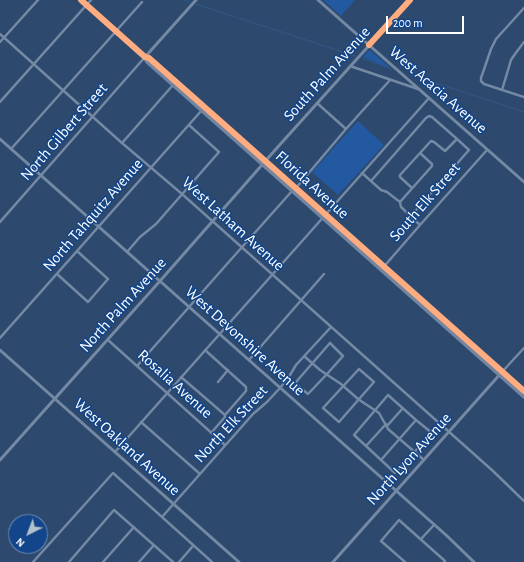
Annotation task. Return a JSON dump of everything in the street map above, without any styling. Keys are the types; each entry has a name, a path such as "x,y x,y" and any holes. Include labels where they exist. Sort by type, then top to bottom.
{"main road":[{"name":"Florida Avenue","path":"81,0 145,57 149,58 205,107 294,190 455,330 524,397"},
{"name":"Florida Avenue","path":"145,57 147,62 237,142 264,163"},
{"path":"173,85 175,84 191,95"},
{"name":"Florida Avenue","path":"324,216 381,270 501,374 524,391"},
{"path":"421,305 422,304 455,330"}],"street":[{"path":"0,42 38,0"},
{"path":"0,102 91,0"},
{"path":"145,57 196,0"},
{"name":"West Acacia Avenue","path":"318,0 524,182"},
{"name":"South Palm Avenue","path":"264,163 410,0"},
{"path":"11,149 142,2"},
{"path":"524,8 496,39 481,78 481,82 484,84 524,97"},
{"name":"West Latham Avenue","path":"0,34 122,143 159,173 524,501"},
{"path":"502,90 511,60 524,42"},
{"name":"North Gilbert Street","path":"0,222 145,57"},
{"path":"350,66 419,89"},
{"path":"137,366 390,80"},
{"path":"122,143 173,85"},
{"path":"115,452 429,98"},
{"path":"317,103 346,129"},
{"name":"North Tahquitz Avenue","path":"0,338 205,107"},
{"path":"371,180 429,116 457,139 469,150 411,216"},
{"path":"127,252 140,237 156,224 219,152 189,125"},
{"name":"West Devonshire Avenue","path":"0,139 474,562"},
{"path":"412,188 400,177 400,175 431,141 445,151 457,139"},
{"name":"South Elk Street","path":"381,270 487,150"},
{"path":"400,202 432,166 432,164 420,153"},
{"name":"North Palm Avenue","path":"0,460 264,163"},
{"path":"363,174 381,190 387,192 400,202 401,207 420,225"},
{"path":"57,274 88,302 108,279 77,251"},
{"path":"249,360 324,274"},
{"name":"North Elk Street","path":"162,517 253,414 268,402 290,375 296,365 331,327"},
{"name":"Rosalia Avenue","path":"108,340 226,446"},
{"path":"330,343 343,356 308,394 296,382 312,363 330,343"},
{"path":"501,374 524,348"},
{"name":"West Oakland Avenue","path":"0,350 239,562"},
{"path":"205,350 246,387 246,391 211,433"},
{"path":"304,356 320,370 344,386 359,400 379,413 388,429 424,460"},
{"path":"359,369 374,382 339,422 323,408 344,386 359,369"},
{"path":"218,382 228,370"},
{"name":"North Lyon Avenue","path":"333,562 501,374"},
{"path":"182,378 225,416"},
{"path":"388,395 403,408 432,433 395,473 354,435 388,395"},
{"path":"366,446 403,408"},
{"path":"381,460 416,420"},
{"path":"141,422 200,474"},
{"path":"33,562 113,473 212,562"},
{"path":"69,562 114,510 173,562"},
{"path":"405,562 381,541 399,520 445,562"},
{"path":"421,539 434,525"},
{"path":"103,562 134,527"},
{"path":"139,562 154,545"},
{"path":"179,562 193,546"}],"shaded area":[{"path":"323,0 355,0 341,16"},
{"path":"368,51 371,51 392,69 363,57"},
{"path":"358,121 384,145 338,195 312,172"}],"waterway":[{"path":"183,0 190,2"},
{"path":"196,4 236,17"},
{"path":"239,18 355,56"},
{"path":"362,58 392,69"},
{"path":"411,75 524,112"}],"cycle path":[{"path":"81,0 145,57 149,58 524,391"},
{"path":"369,45 410,0"}]}
